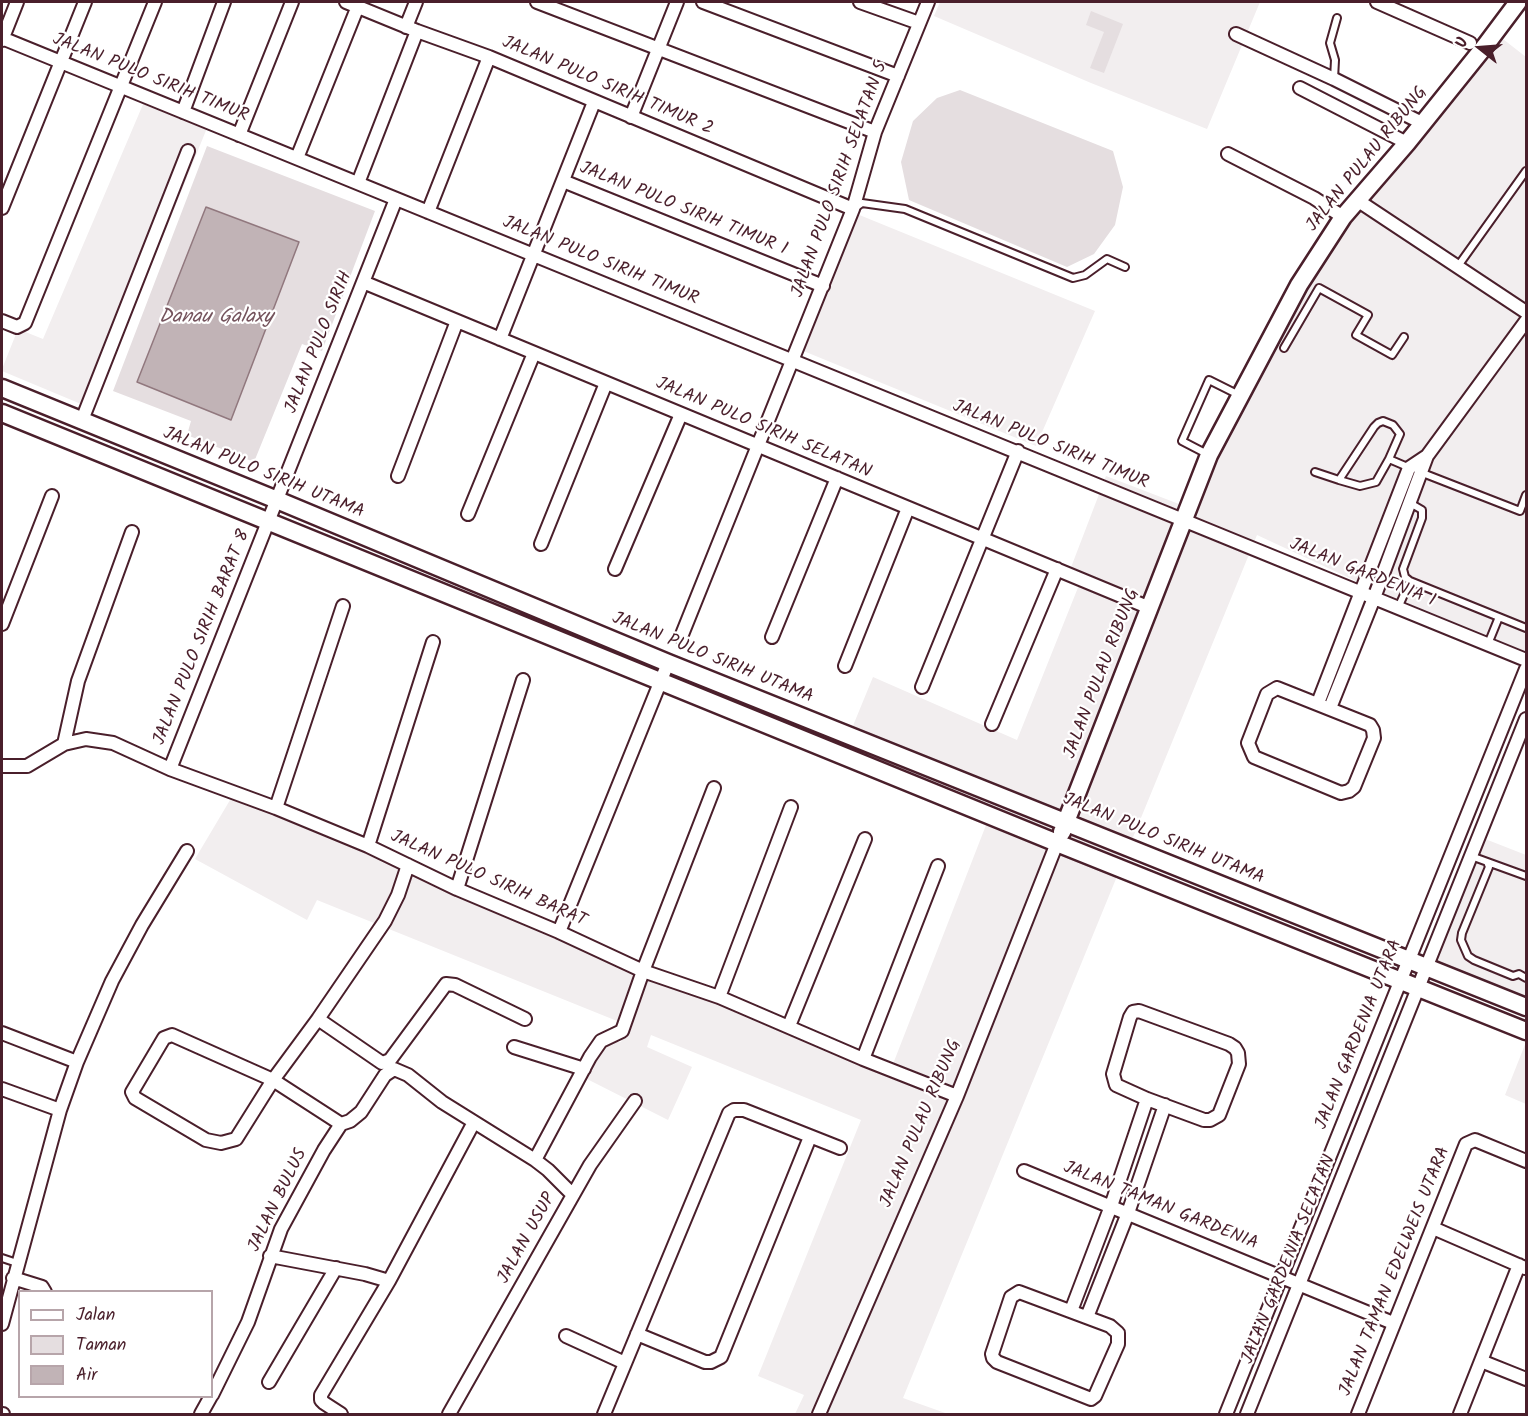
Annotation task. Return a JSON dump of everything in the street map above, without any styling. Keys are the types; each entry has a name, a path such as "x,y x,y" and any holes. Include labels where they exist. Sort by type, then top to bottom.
{"main road":[{"name":"JALAN PULAU RIBUNG","path":"1057,843 1209,455 1310,265 1343,217 1407,142 1518,2"},
{"name":"JALAN PULO SIRIH UTAMA","path":"2,388 668,663 1527,1007"},
{"path":"2,413 1057,843 1527,1031"},
{"path":"994,816 1002,796"},
{"path":"1122,868 1131,849"},
{"path":"1340,957 1350,935"},
{"path":"1480,1012 1488,992"}],"street":[{"path":"2,39 17,2"},
{"path":"2,208 85,2"},
{"path":"2,321 17,327 25,323 119,86 155,2"},
{"path":"183,112 224,2"},
{"path":"239,135 292,2"},
{"path":"358,183 412,29 416,2"},
{"path":"537,2 875,132"},
{"path":"631,117 677,2"},
{"path":"703,2 898,76"},
{"path":"860,2 919,23"},
{"name":"JALAN PULO SIRIH SELATAN 5","path":"681,637 853,209 875,132 927,2"},
{"path":"1377,2 1470,43"},
{"path":"297,158 352,4"},
{"name":"JALAN PULO SIRIH TIMUR 2","path":"352,4 489,57 853,209"},
{"path":"1236,34 1422,123"},
{"name":"JALAN PULO SIRIH TIMUR","path":"2,39 1185,521"},
{"path":"428,212 489,57"},
{"path":"1300,88 1407,142"},
{"path":"500,339 594,102"},
{"path":"82,420 188,151"},
{"path":"1228,154 1314,198 1343,217"},
{"name":"JALAN PULO SIRIH TIMUR 1","path":"563,181 823,286"},
{"name":"JALAN PULO SIRIH","path":"268,521 396,199"},
{"path":"1357,200 1527,312"},
{"name":"JALAN PULO SIRIH SELATAN","path":"363,282 1150,608"},
{"path":"398,476 457,321"},
{"path":"1324,706 1374,598 1427,456 1527,321"},
{"path":"468,514 534,353"},
{"path":"540,544 606,383"},
{"path":"615,569 681,414"},
{"path":"922,687 1018,452"},
{"path":"1324,706 1362,593 1409,468 1427,456"},
{"path":"772,637 837,478"},
{"path":"2,624 52,496"},
{"path":"845,666 908,508"},
{"name":"JALAN PULO SIRIH BARAT 8","path":"170,769 268,521"},
{"name":"JALAN GARDENIA 1","path":"1185,521 1527,660"},
{"path":"64,744 78,681 132,532"},
{"path":"992,724 1056,570"},
{"path":"276,808 343,606"},
{"path":"368,846 433,642"},
{"path":"559,932 668,663"},
{"name":"JALAN GARDENIA UTARA","path":"1226,1414 1527,669"},
{"path":"457,889 523,680"},
{"path":"1277,688 1324,706 1370,724 1374,730 1374,738 1354,787 1341,793 1254,757 1248,743 1267,694 1277,688"},
{"name":"JALAN GARDENIA SELATAN","path":"1247,1414 1427,968 1470,855 1527,719"},
{"name":"JALAN PULO SIRIH BARAT","path":"2,766 30,765 64,744 86,739 113,743 170,769 276,808 368,846 457,889 559,932 643,971 719,997 863,1059 957,1096"},
{"path":"534,1160 602,1041 622,1031 714,788"},
{"path":"719,997 791,807"},
{"path":"789,1026 865,839"},
{"name":"JALAN PULAU RIBUNG","path":"819,1414 957,1096 1057,843"},
{"path":"2,1324 60,1110 77,1062 112,981 187,850"},
{"path":"340,1124 273,1080 172,1035 164,1038 132,1092 138,1100 206,1140 221,1143 236,1139 273,1080 385,921 398,895 408,865"},
{"path":"863,1059 938,866"},
{"path":"318,1019 382,1063 390,1060 446,984 455,985 525,1019"},
{"path":"1139,1011 1229,1044 1238,1053 1239,1065 1219,1115 1210,1120 1147,1099 1119,1087 1113,1079 1133,1012 1139,1011"},
{"path":"2,1033 77,1062"},
{"path":"514,1047 584,1069"},
{"name":"JALAN BULUS","path":"213,1392 248,1322 280,1229 340,1124 350,1121 361,1112 385,1075 394,1069 408,1075 442,1102 534,1160"},
{"path":"2,1089 60,1110"},
{"path":"1071,1311 1111,1206 1147,1099"},
{"path":"573,1195 590,1165 635,1101"},
{"path":"1087,1317 1128,1213 1165,1105"},
{"path":"604,1414 729,1113 734,1110 744,1110 840,1148"},
{"path":"341,1414 324,1403 321,1395 389,1281 474,1122"},
{"path":"637,1334 705,1362 721,1358 810,1137"},
{"name":"JALAN TAMAN EDELWEIS UTARA","path":"1358,1414 1466,1144 1475,1140 1527,1161"},
{"name":"JALAN USUP","path":"449,1414 573,1195 548,1170 534,1160"},
{"name":"JALAN TAMAN GARDENIA","path":"1024,1171 1394,1323"},
{"path":"1433,1228 1523,1267 1460,1414"},
{"path":"270,1256 336,1268 389,1281"},
{"path":"269,1382 336,1268"},
{"path":"13,1278 42,1287 44,1290"},
{"path":"1019,1292 1087,1317 1110,1326 1118,1333 1119,1338 1095,1396 1091,1399 997,1362 993,1358 992,1354 1013,1295 1019,1292"},
{"path":"566,1336 625,1363"},
{"path":"1481,1361 1527,1379"},
{"name":"JALAN BULUS","path":"201,1414 210,1398"}],"lane":[{"path":"1334,79 1335,60 1330,43 1337,18"},
{"path":"1458,267 1527,171"},
{"path":"853,209 862,203 905,209 1073,278 1085,275 1107,259 1125,267"},
{"path":"1284,348 1319,288 1368,315 1356,335 1392,355 1404,337"},
{"path":"1285,312 1300,320"},
{"path":"1209,455 1182,441 1209,380 1241,395"},
{"path":"1315,472 1339,480 1360,486 1376,482 1400,434 1393,425 1380,421 1374,427 1339,480"},
{"path":"1389,459 1520,512 1527,495"},
{"path":"1410,503 1422,510 1422,518 1403,569 1405,577 1527,628"},
{"path":"1398,608 1410,581"},
{"path":"1488,645 1499,617"},
{"path":"1470,855 1527,876"},
{"path":"1487,862 1489,867 1461,940 1468,956 1474,960 1513,976 1519,974 1527,978"},
{"path":"2,1258 17,1263"}],"shaded area":[{"path":"940,2 1260,2 1207,129 1091,83 934,16"},
{"path":"1494,32 1526,57 1526,660 1257,535 903,1398 948,1414 795,1414 804,1395 758,1376 861,1120 651,1035 647,1047 692,1067 668,1120 585,1078 601,1048 612,1042 621,1042 627,1025 317,900 307,920 195,859 233,795 643,971 893,1064 988,820 841,755 873,677 1017,740 1083,575 1070,570 1106,476 1179,504 1209,455 1301,273 1400,137"},
{"path":"144,102 207,128 93,409 2,371 2,369 18,329 43,339"},
{"path":"857,214 1095,311 1036,446 801,350"},
{"path":"1475,835 1526,855 1526,1014 1425,973"},
{"path":"1526,1042 1526,1104 1505,1095"}],"green space":[{"path":"1091,11 1123,24 1104,73 1090,68 1104,32 1086,25"},
{"path":"960,90 1113,151 1123,187 1115,225 1094,254 1067,267 909,200 901,162 913,121 937,98"},
{"path":"207,146 375,211 322,351 302,344 254,462 187,435 191,421 113,391"}],"water":[{"name":"Danau Galaxy","path":"206,207 299,242 231,420 137,382"}]}
